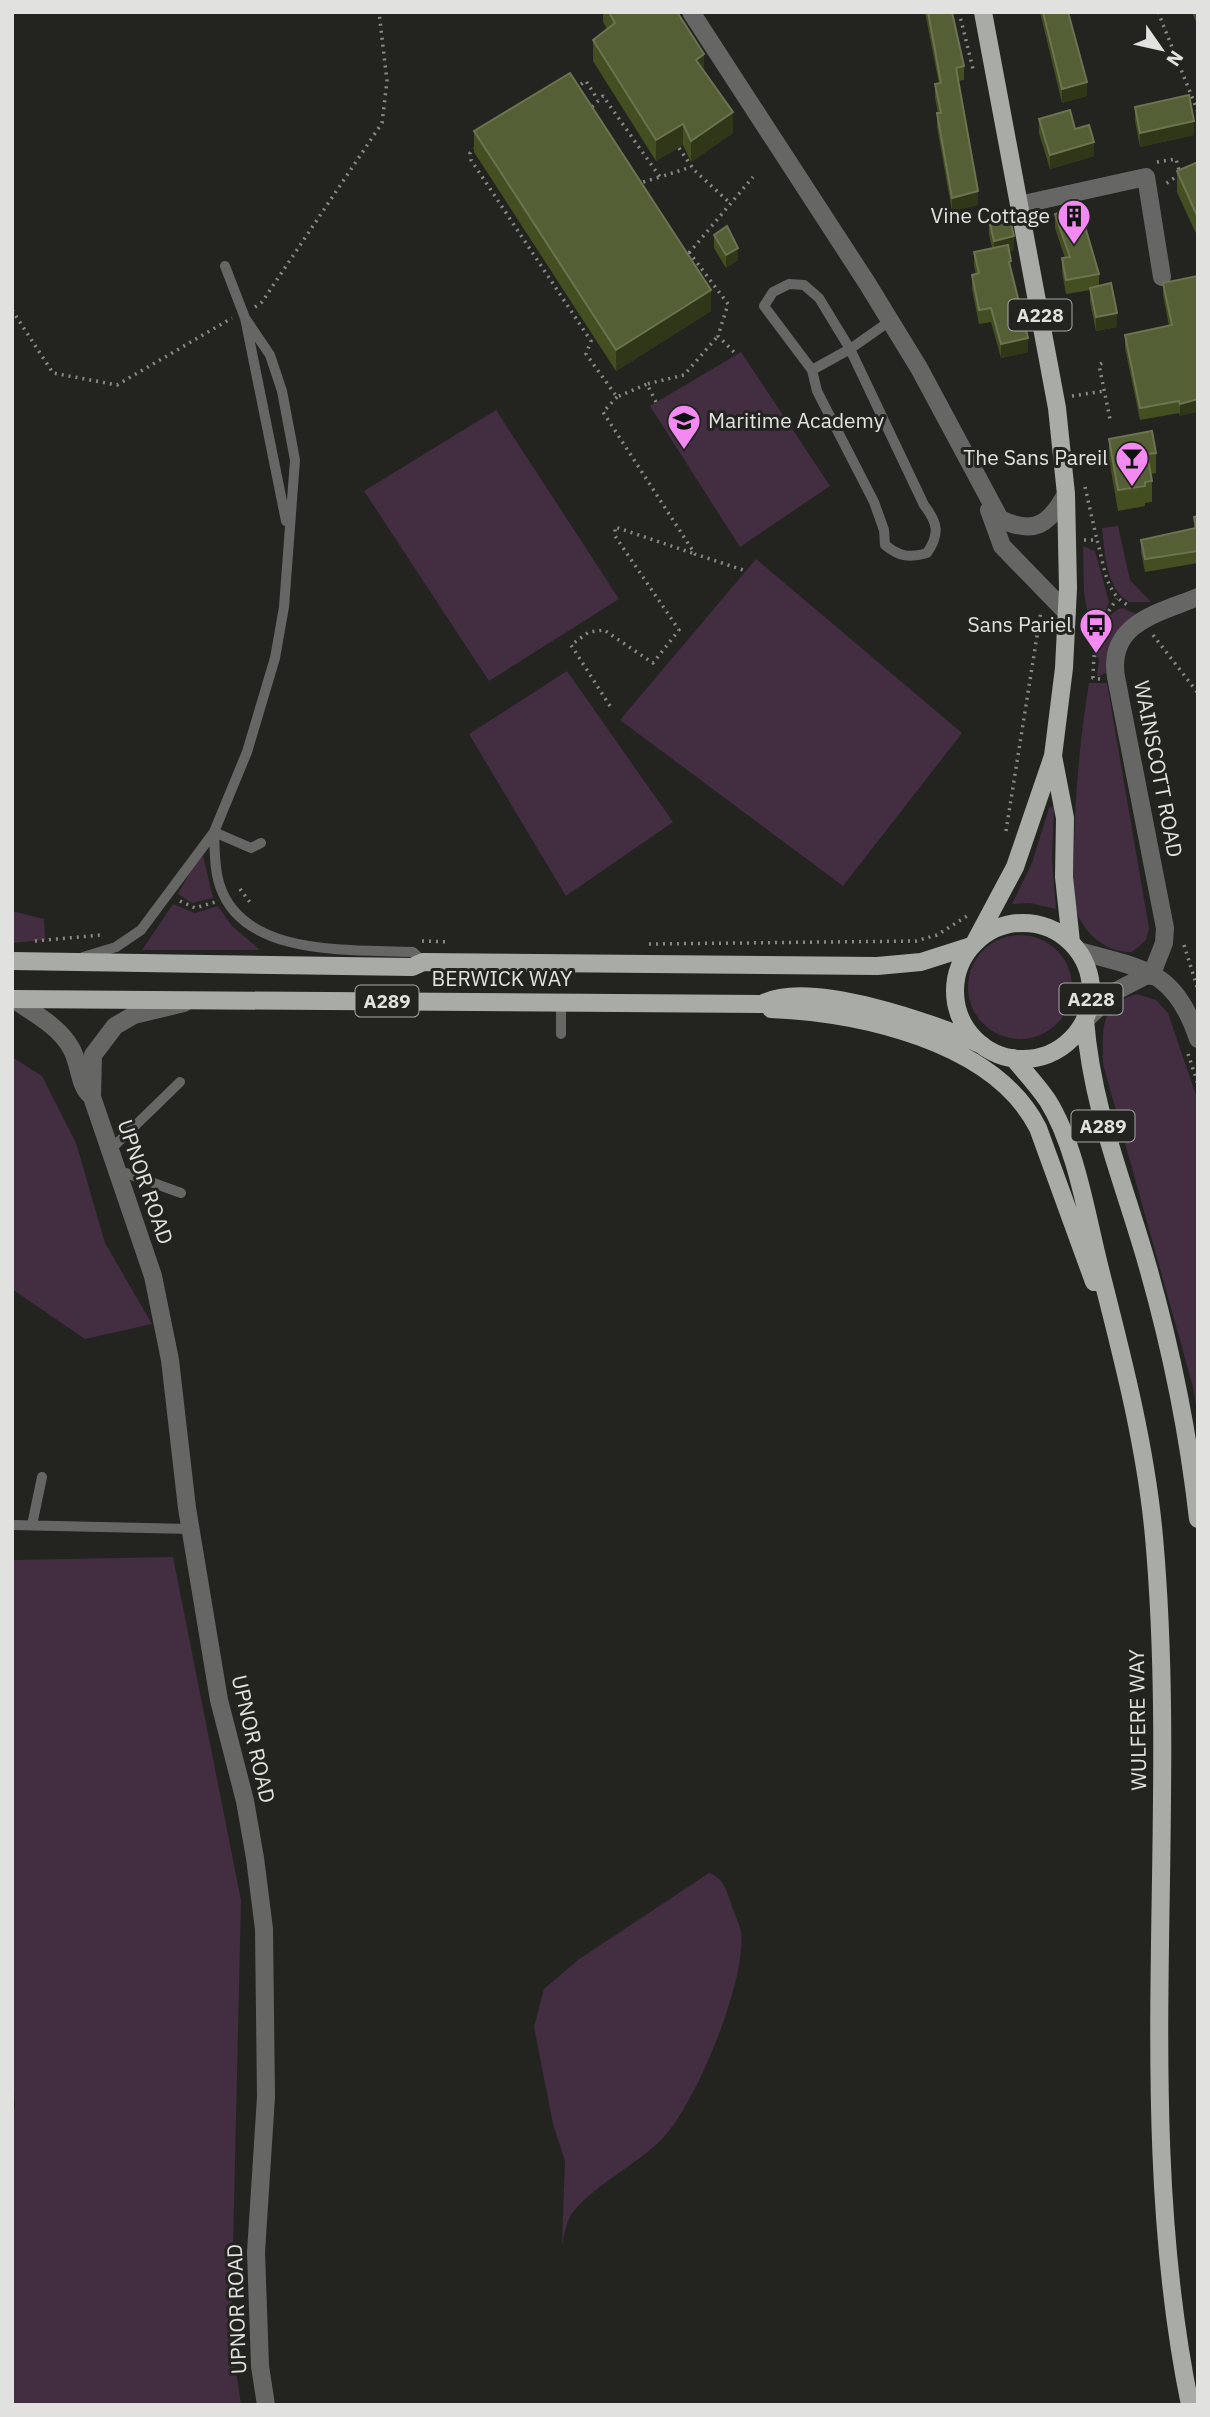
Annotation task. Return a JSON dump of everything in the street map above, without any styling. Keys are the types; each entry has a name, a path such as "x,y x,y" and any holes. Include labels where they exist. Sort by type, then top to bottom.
{"main road":[{"name":"A228","path":"982,12 1057,408 1066,494 1068,613 1053,756 1016,867 959,967 956,998 962,1021 982,1045 1013,1058 1037,1058 1052,1053 1071,1039 1085,1020 1091,1002 1091,982 1075,947 1063,877 1065,818 1053,756"},
{"path":"973,944 996,928 1020,922 1051,928 1075,947"},
{"name":"BERWICK WAY","path":"12,961 412,967 423,962 877,965 921,962 973,944"},
{"name":"BERWICK WAY","path":"13,999 762,1004 772,998 798,998 889,1009 940,1025 982,1045"},
{"name":"A289","path":"762,1004 770,1009 841,1015 885,1026 981,1067 1011,1092 1032,1115 1046,1144 1079,1246 1118,1341"},
{"name":"A289","path":"1085,1020 1094,1096 1144,1253 1170,1353 1186,1434 1198,1519"},
{"name":"WULFERE WAY","path":"1013,1058 1048,1101 1062,1128 1118,1341 1139,1436 1154,1534 1163,1751 1158,2074 1161,2186 1170,2286 1191,2405"}],"street":[{"path":"691,12 890,321 1000,519 1015,526 1038,526 1054,516 1066,494"},
{"path":"1019,205 1146,177 1162,277"},
{"path":"979,484 1002,546 1068,613"},
{"path":"1143,619 1196,602"},
{"name":"WAINSCOTT ROAD","path":"1143,619 1123,637 1115,665 1165,928 1164,943 1149,975"},
{"path":"1075,947 1137,964 1149,975 1165,982 1180,995 1198,1039"},
{"path":"1085,1020 1118,990 1149,975"},
{"path":"13,999 64,1039 75,1056 84,1089 92,1097"},
{"path":"92,1097 93,1055 115,1026 134,1015 201,1000"},
{"name":"UPNOR ROAD","path":"92,1097 153,1276 170,1360 191,1529 219,1700 245,1801 264,1929 266,2097 256,2252 260,2366 266,2405"}],"lane":[{"path":"225,266 244,316 288,528"},
{"path":"789,284 804,285 819,298 850,349 925,505 935,518 938,530 927,553 910,558 895,553 885,545 884,530 874,502 817,391 812,370 764,306 773,292 789,284"},
{"path":"67,962 116,947 141,930 214,832 247,752 275,658 284,607 295,460 282,391 270,355 244,316"},
{"path":"812,370 850,349 890,321"},
{"path":"214,832 251,848 261,843"},
{"path":"214,832 220,889 248,926 264,935 311,946 413,952 423,962"},
{"path":"561,1002 561,1034"},
{"path":"110,1150 180,1082"},
{"path":"120,1177 127,1173 138,1175 181,1193"},
{"path":"32,1525 42,1477"},
{"path":"12,1525 191,1529"}],"path":[{"path":"12,310 53,373 117,386 244,316 262,302 382,123 387,81 380,12"},
{"path":"1158,12 1198,112"},
{"path":"564,94 586,81 598,100"},
{"path":"593,117 592,104 603,96 660,177"},
{"path":"478,146 470,153 471,160 591,341 586,354 617,397"},
{"path":"679,148 691,167 730,203"},
{"path":"1151,163 1174,158 1180,173 1164,185 1161,204 1151,208"},
{"path":"632,172 640,183 691,167"},
{"path":"680,263 753,177"},
{"path":"689,252 727,304 718,336 684,375 647,384 617,397 603,412 695,554"},
{"path":"718,336 737,355"},
{"path":"1102,363 1099,365 1110,419"},
{"path":"647,384 656,402"},
{"path":"1069,397 1104,391"},
{"path":"1085,487 1113,594 1143,619 1198,692"},
{"path":"610,706 570,645 589,632 604,630 653,663 678,630 615,536 615,527 746,571"},
{"path":"1081,540 1097,540"},
{"path":"1004,844 1035,639 1046,591"},
{"path":"240,889 258,913"},
{"path":"178,899 195,908 214,903"},
{"path":"648,944 916,941 937,935 970,914"},
{"path":"23,942 103,935"},
{"path":"414,940 455,942"}],"shaded area":[{"path":"741,352 830,486 740,547 650,406"},
{"path":"496,410 619,599 489,681 364,491"},
{"path":"1118,526 1130,580 1151,602 1129,602 1115,588 1108,568 1102,528"},
{"path":"1083,546 1095,551 1109,602 1093,642 1084,593"},
{"path":"756,559 962,733 843,886 620,720"},
{"path":"1122,608 1136,614 1117,633 1107,655 1106,673 1097,677 1099,658 1096,657 1096,650 1099,635 1105,621"},
{"path":"567,671 673,822 566,896 469,734"},
{"path":"1089,683 1107,683 1149,928 1146,940 1132,952 1114,949 1090,934 1079,918 1074,902 1077,787"},
{"path":"1054,806 1052,859 1056,909 1030,903 1012,904 1032,863 1049,808"},
{"path":"202,851 213,898 192,903 178,894"},
{"path":"173,904 195,913 218,906 232,926 260,950 142,950"},
{"path":"12,911 44,919 45,940 12,943"},
{"path":"1020,935 1040,939 1057,950 1068,967 1072,987 1068,1007 1057,1024 1040,1035 1020,1039 1000,1035 983,1024 972,1007 968,987 972,967 983,950 1000,939"},
{"path":"1137,994 1156,1000 1168,1013 1198,1101 1198,1417 1193,1387 1103,1064 1105,1020 1115,1005"},
{"path":"12,1057 42,1076 76,1143 105,1243 152,1324 85,1339 12,1289"},
{"path":"173,1557 241,1900 231,2336 241,2405 12,2405 12,2119 15,2106 12,2065 12,1560"},
{"path":"709,1873 715,1875 726,1889 741,1932 741,1953 728,2009 704,2071 690,2099 662,2139 579,2205 568,2222 562,2245 565,2161 553,2124 534,2027 544,1989 578,1960"}],"building":[{"path":"609,12 677,12 704,54 696,60 733,112 691,141 683,124 656,140 593,40 615,23"},
{"path":"928,12 952,12 964,66 956,68 978,191 952,198 937,113 941,113 935,84 941,83"},
{"path":"1043,12 1068,12 1087,82 1062,89"},
{"path":"570,73 711,290 616,350 474,131"},
{"path":"1189,95 1194,121 1140,133 1135,107"},
{"path":"1070,110 1075,129 1089,125 1094,142 1050,155 1039,119"},
{"path":"1198,162 1198,218 1177,171"},
{"path":"1072,208 1078,225 1084,223 1099,274 1066,280 1062,258 1070,257 1055,214"},
{"path":"1009,215 1014,236 994,241 989,220"},
{"path":"727,226 738,248 726,255 714,235"},
{"path":"1008,245 1009,262 1028,338 1001,344 991,308 979,310 972,275 979,273 974,252"},
{"path":"1198,276 1198,399 1180,404 1179,401 1140,408 1125,335 1172,325 1163,283"},
{"path":"1111,283 1117,313 1096,317 1090,288"},
{"path":"1152,431 1156,453 1147,454 1152,481 1145,482 1145,486 1118,490 1109,439"},
{"path":"1198,516 1198,551 1145,559 1141,540 1196,528 1194,517"}],"place":[{"name":"Vine Cottage","path":"1074,246"},
{"name":"Maritime Academy","path":"684,451"},
{"name":"The Sans Pareil","path":"1132,488"},
{"name":"Sans Pariel","path":"1096,655"}]}
